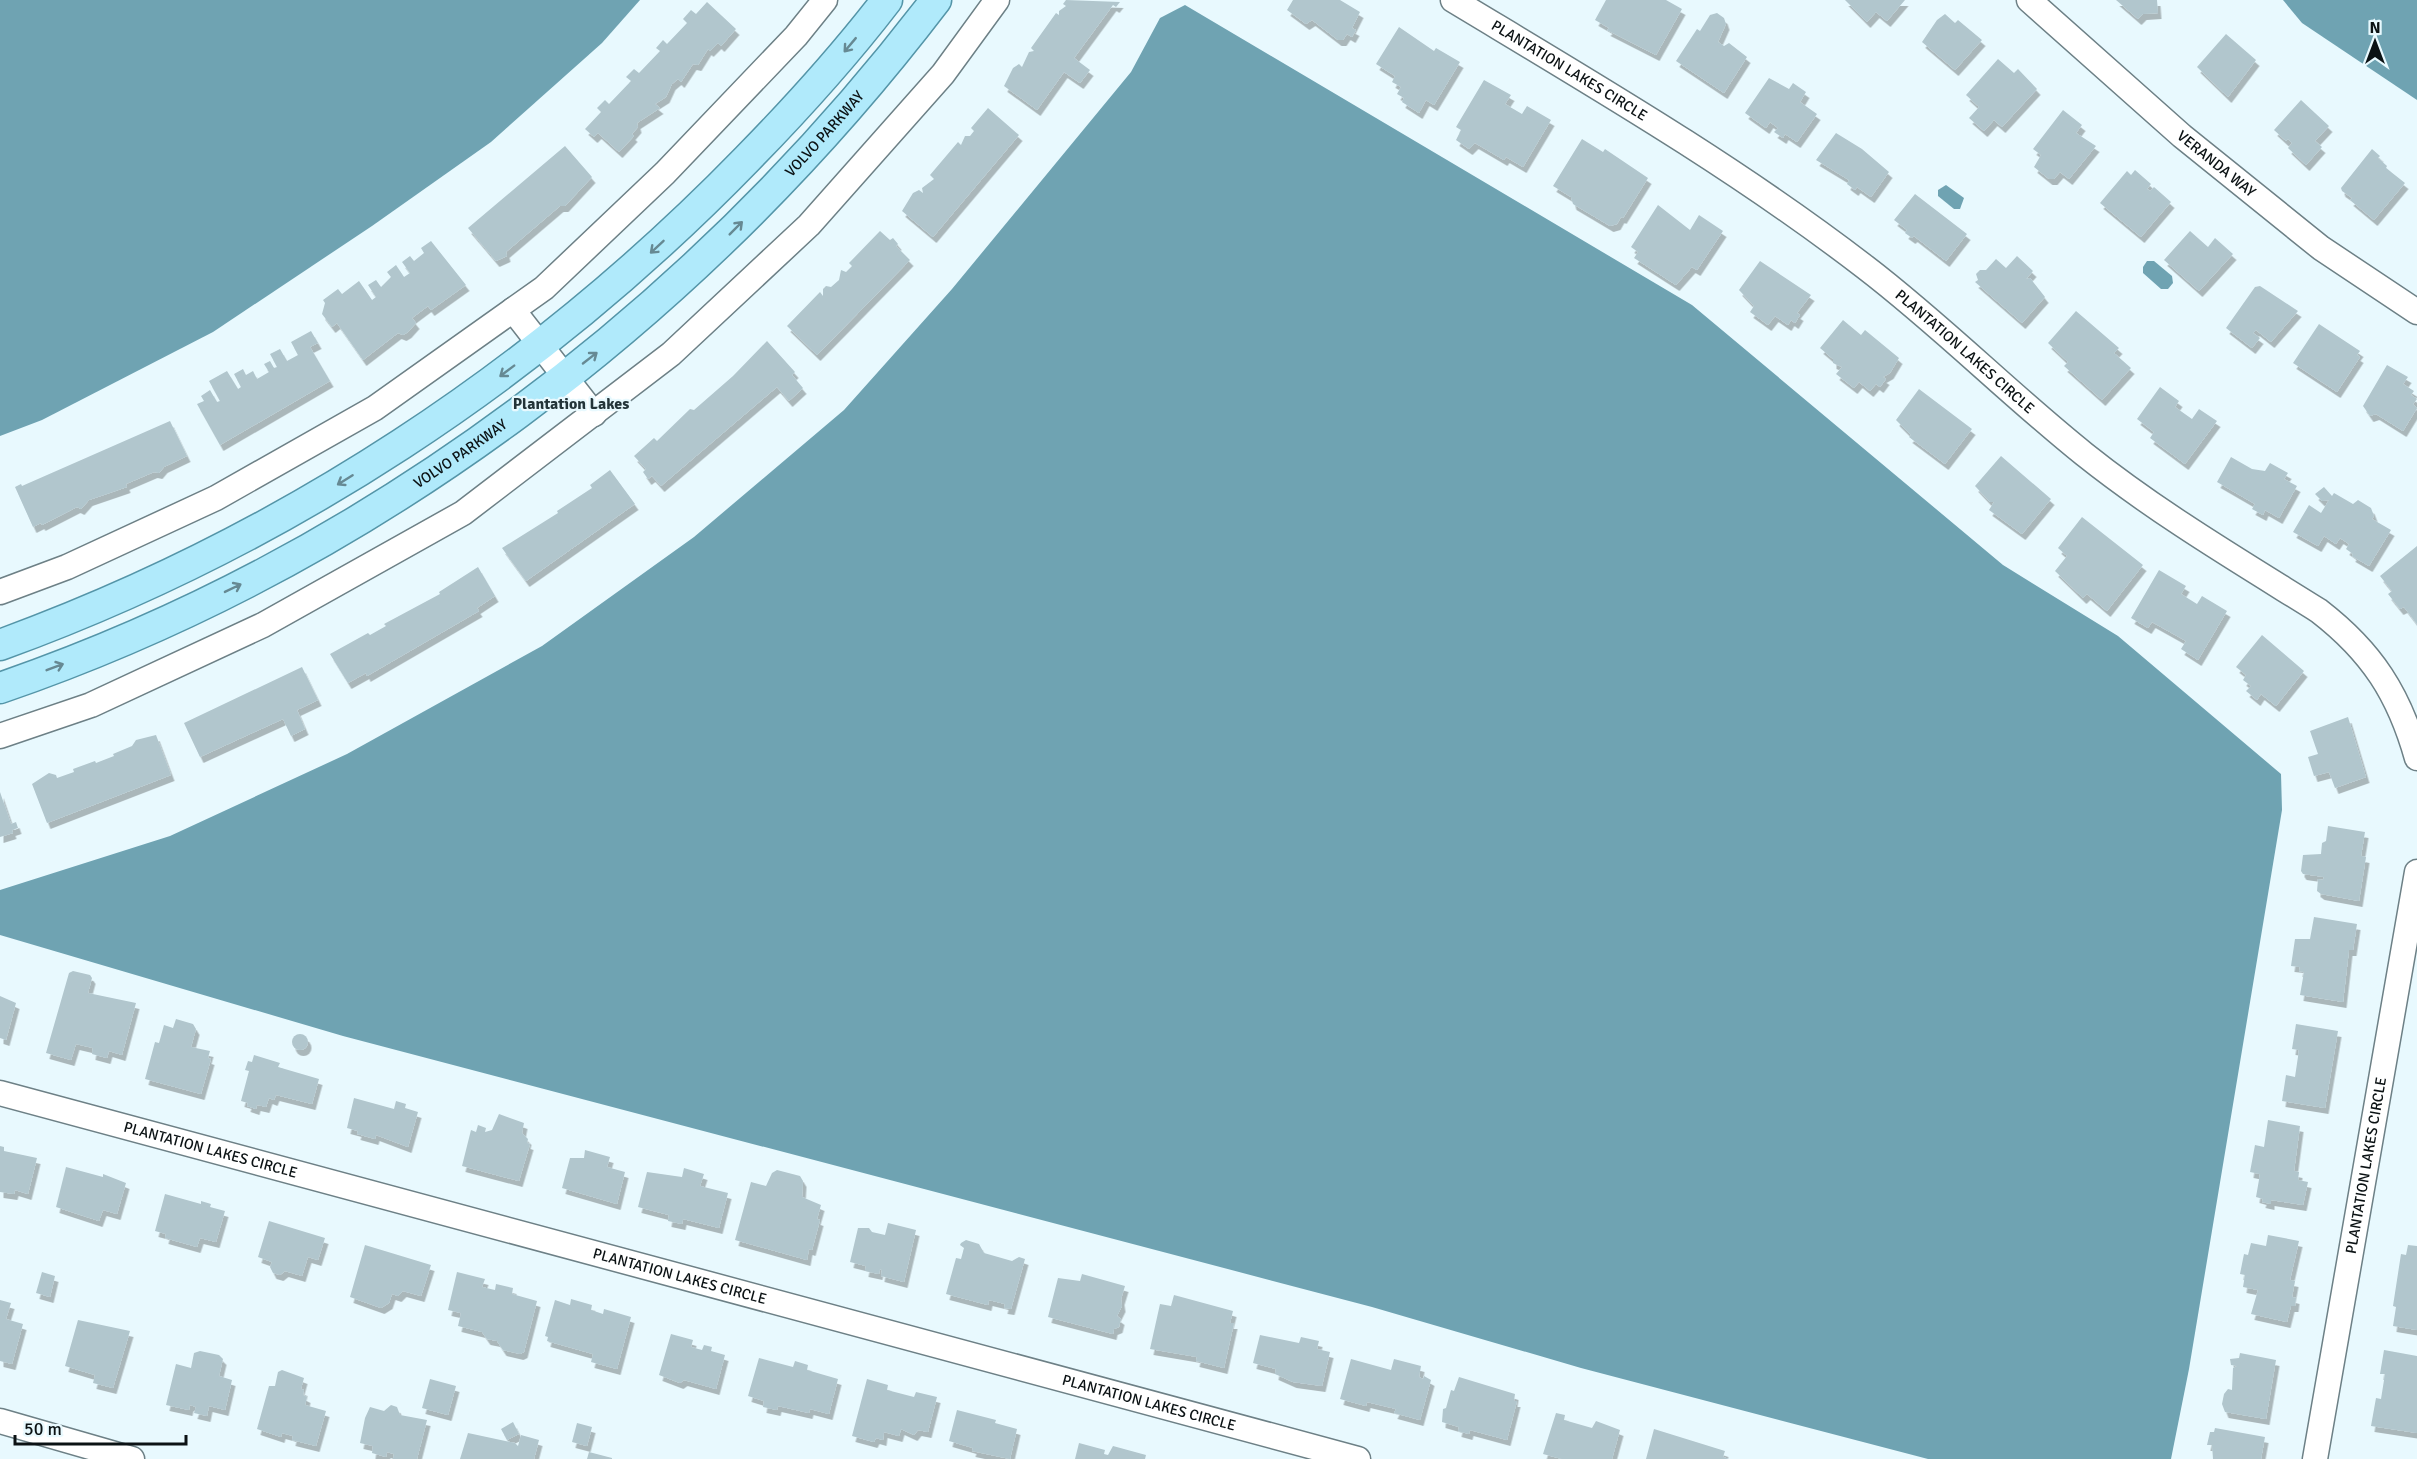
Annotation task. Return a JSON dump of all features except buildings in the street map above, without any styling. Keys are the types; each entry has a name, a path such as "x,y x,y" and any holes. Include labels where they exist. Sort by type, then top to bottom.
{"main road":[{"path":"0,645 113,600 263,527 407,442 542,346 654,250 714,193 828,72 886,0"},
{"name":"VOLVO PARKWAY","path":"0,688 98,651 174,617 323,541 456,458 566,377 668,292 778,185 852,105 936,0"}],"street":[{"path":"0,592 67,567 216,498 375,408 544,288 665,173 796,36 825,0"},
{"path":"0,736 91,705 263,625 463,513 671,354 809,225 943,74 997,0"},
{"name":"PLANTATION LAKES CIRCLE","path":"1454,0 1639,111 1798,217 1874,274 2082,453 2146,502 2319,611 2344,630 2380,671 2399,704 2417,758"},
{"name":"VERANDA WAY","path":"2029,0 2182,136 2322,248 2417,312"},
{"path":"513,310 594,414"},
{"name":"PLANTATION LAKES CIRCLE","path":"2315,1459 2417,872"},
{"name":"PLANTATION LAKES CIRCLE","path":"0,1093 1358,1459"},
{"path":"0,1421 132,1459"}],"water":[{"path":"0,0 640,0 602,43 491,142 372,226 213,332 42,420 0,436"},
{"path":"2283,0 2417,0 2417,100 2302,23"},
{"path":"1185,5 1692,305 2003,565 2118,636 2281,774 2282,810 2189,1369 2171,1459 1928,1459 1581,1368 1372,1307 343,1036 0,935 0,890 170,836 347,754 542,646 694,537 844,410 952,289 1131,72 1160,18"},
{"path":"1946,185 1964,198 1960,209 1954,209 1938,196 1938,190"},
{"path":"2147,261 2154,261 2172,276 2173,283 2168,289 2161,289 2143,273 2143,267"}],"district":[{"name":"Plantation Lakes","path":"571,404"}]}
